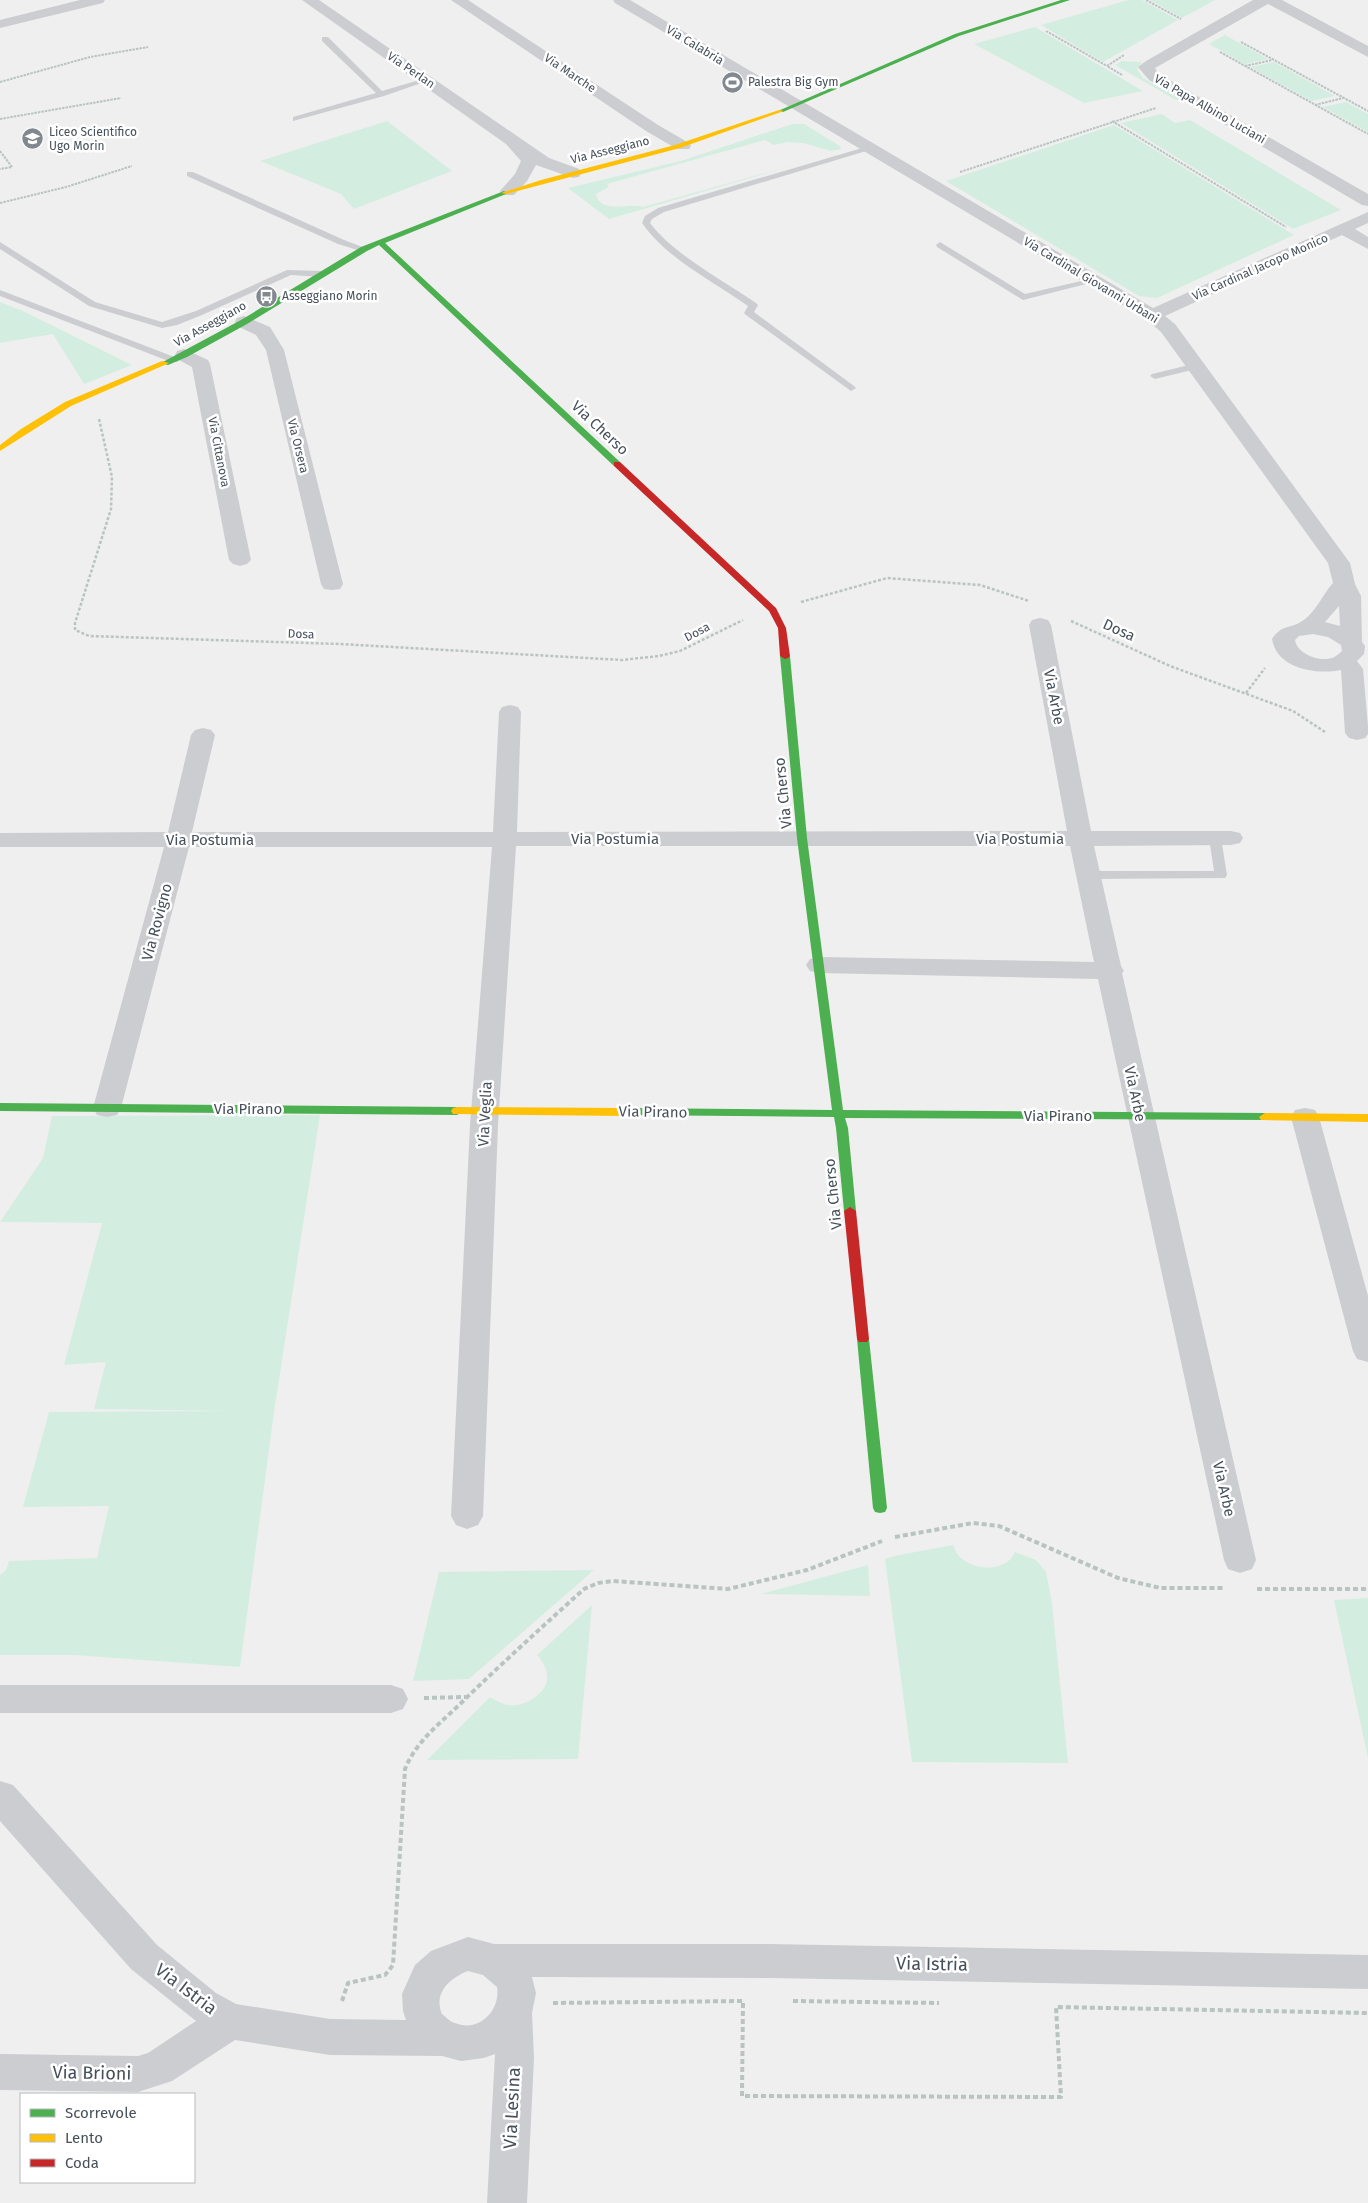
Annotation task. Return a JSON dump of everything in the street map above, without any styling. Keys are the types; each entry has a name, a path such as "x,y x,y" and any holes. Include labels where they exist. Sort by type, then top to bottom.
{"street":[{"path":"0,24 98,0"},
{"name":"Via Perlan","path":"309,0 543,162 572,174"},
{"name":"Via Marche","path":"458,0 652,128 683,146"},
{"name":"Via Calabria","path":"620,0 797,105"},
{"name":"Via Asseggiano","path":"0,449 24,431 68,404 179,358 244,322 364,249 380,242 508,191 683,146 797,105 957,35 1067,0"},
{"name":"Via Papa Albino Luciani","path":"1264,0 1146,67 1147,71 1368,201"},
{"path":"1271,0 1368,52"},
{"name":"Via Cardinal Giovanni Urbani","path":"797,105 1152,315 1168,328 1339,563 1344,584 1350,596 1348,652 1361,700 1357,733"},
{"name":"Via Perlan","path":"508,191 522,176 529,161 512,141"},
{"name":"Via Cardinal Jacopo Monico","path":"1152,315 1368,217"},
{"path":"1343,229 1368,244"},
{"name":"Via Cherso","path":"380,242 777,615 782,628 802,838 838,1114 842,1128 880,1508"},
{"name":"Via Orsera","path":"244,322 263,331 275,350 332,584"},
{"name":"Via Cittanova","path":"179,358 202,364 240,560"},
{"path":"1306,628 1327,609 1334,594 1344,584"},
{"name":"Via Arbe","path":"1046,616 1081,840 1140,1117 1240,1560"},
{"path":"1306,628 1331,630 1343,635 1348,652 1336,664 1317,665 1300,660 1286,652 1283,646 1283,639 1288,634 1306,628"},
{"name":"Via Veglia","path":"467,1516 485,1111 504,839 510,712"},
{"name":"Via Rovigno","path":"107,1108 178,841 203,736"},
{"name":"Via Postumia","path":"0,840 802,838 1081,840 1223,838"},
{"path":"819,964 1110,970"},
{"name":"Via Pirano","path":"0,1107 1368,1118"},
{"path":"1305,1117 1368,1351"},
{"path":"0,1699 391,1699"},
{"name":"Via Istria","path":"0,1796 144,1958 203,2004 230,2021 330,2037 442,2038 458,2043 474,2043 491,2038 504,2027 532,2013"},
{"name":"Via Istria","path":"442,2038 430,2029 423,2017 420,2003 422,1989 429,1975 439,1965 452,1958 468,1954 482,1955 496,1960 769,1961 1368,1972"},
{"path":"496,1960 507,1969 514,1983 517,1998 532,2013"},
{"name":"Via Lesina","path":"507,2203 515,2058 532,2013"},
{"name":"Via Brioni","path":"0,2072 138,2074 158,2068 230,2021"}],"lane":[{"path":"324,39 370,81 381,94"},
{"path":"296,119 426,80"},
{"path":"851,388 749,314 753,306 662,241 648,228 646,223 648,218 661,210 872,148"},
{"path":"190,174 342,242 364,249"},
{"path":"0,245 92,304 162,325 174,323 199,313 290,272 322,274"},
{"path":"940,245 1024,297 1094,281"},
{"name":"Via Asseggiano","path":"0,293 179,358"},
{"path":"1155,376 1197,366"},
{"path":"1089,875 1221,875 1223,838"}],"path":[{"path":"1146,0 1182,21"},
{"path":"1041,28 1123,76"},
{"path":"1240,42 1368,112"},
{"path":"0,82 90,57 148,47"},
{"path":"1212,48 1368,134"},
{"path":"1107,66 1132,50"},
{"path":"1245,66 1273,60"},
{"path":"0,119 121,98"},
{"path":"1315,105 1343,98"},
{"path":"956,173 1162,106"},
{"path":"1112,121 1292,232"},
{"path":"0,151 12,167 0,169"},
{"path":"0,203 66,187 132,166"},
{"name":"Dosa","path":"99,418 112,477 112,509 75,623 75,630 79,633 89,636 340,644 622,660 660,657 681,651 729,625 746,619"},
{"name":"Dosa","path":"797,603 887,578 980,585 993,588 1046,616 1170,666 1293,711 1332,736"},
{"path":"330,2037 348,1983 385,1975 393,1965 406,1769 409,1758 420,1743 466,1697 584,1589 598,1583 613,1581 728,1589 807,1570 886,1539 973,1524 999,1526 1118,1578 1160,1588 1225,1588"},
{"path":"1254,1589 1368,1589"},
{"path":"391,1699 466,1697"},
{"path":"532,2013 550,2003 743,2001 742,2096 1061,2097 1056,2007 1368,2013"},
{"path":"792,2001 942,2003"}],"green space":[{"path":"1128,0 1142,0 1178,20 1103,62 1041,25"},
{"path":"1150,0 1215,0 1182,18"},
{"path":"1035,27 1143,91 1084,103 974,44"},
{"path":"1225,35 1268,59 1245,64 1209,44"},
{"path":"1122,61 1142,62 1137,69 1143,78 1180,99 1176,100 1115,65"},
{"path":"1274,62 1335,96 1312,101 1250,67"},
{"path":"1346,102 1368,114 1368,132 1323,107"},
{"path":"1162,114 1175,123 1190,120 1341,210 1293,229 1121,123"},
{"path":"387,121 452,171 354,209 341,194 260,161"},
{"path":"792,124 804,124 840,146 841,149 831,151 803,143 788,142 774,145 765,140 607,184 609,187 596,194 603,204 609,206 643,207 812,160 609,219 568,188 681,161"},
{"path":"1114,125 1294,235 1157,298 1139,296 946,181"},
{"path":"0,302 23,311 132,365 84,384 53,334 0,343"},
{"path":"320,1115 274,1412 240,1667 74,1655 0,1655 0,1575 6,1570 9,1561 97,1558 109,1506 23,1507 49,1412 230,1411 94,1409 106,1362 64,1365 102,1223 0,1222 43,1158 52,1116"},
{"path":"953,1545 959,1556 972,1565 989,1568 1004,1564 1011,1559 1015,1552 1036,1560 1046,1572 1052,1603 1068,1763 912,1762 885,1559"},
{"path":"868,1565 870,1596 761,1594"},
{"path":"594,1570 469,1679 413,1681 439,1572"},
{"path":"1368,1598 1368,1758 1334,1600"},
{"path":"592,1605 578,1759 427,1760 490,1697 503,1704 514,1705 532,1699 542,1691 547,1680 547,1673 545,1666 537,1655"}],"traffic: fast":[{"path":"781,111 957,35 1067,0"},
{"path":"165,363 184,355 244,322 364,249 504,193"},
{"path":"380,242 617,464"},
{"path":"785,656 802,838 836,1104 842,1128 850,1211"},
{"path":"0,1107 457,1111"},
{"path":"626,1112 1265,1117"},
{"path":"863,1339 880,1508"}],"traffic: slow":[{"path":"504,193 677,147 781,111"},
{"path":"0,449 24,431 68,404 165,363"},
{"path":"457,1111 626,1112"},
{"path":"1265,1117 1368,1118"}],"traffic: jam":[{"path":"617,464 773,610 782,628 785,656"},
{"path":"850,1211 863,1339"}],"place":[{"name":"Palestra Big Gym","path":"732,82"},
{"name":"Liceo Scientifico Ugo Morin","path":"33,139"},
{"name":"Asseggiano Morin","path":"266,296"}]}
